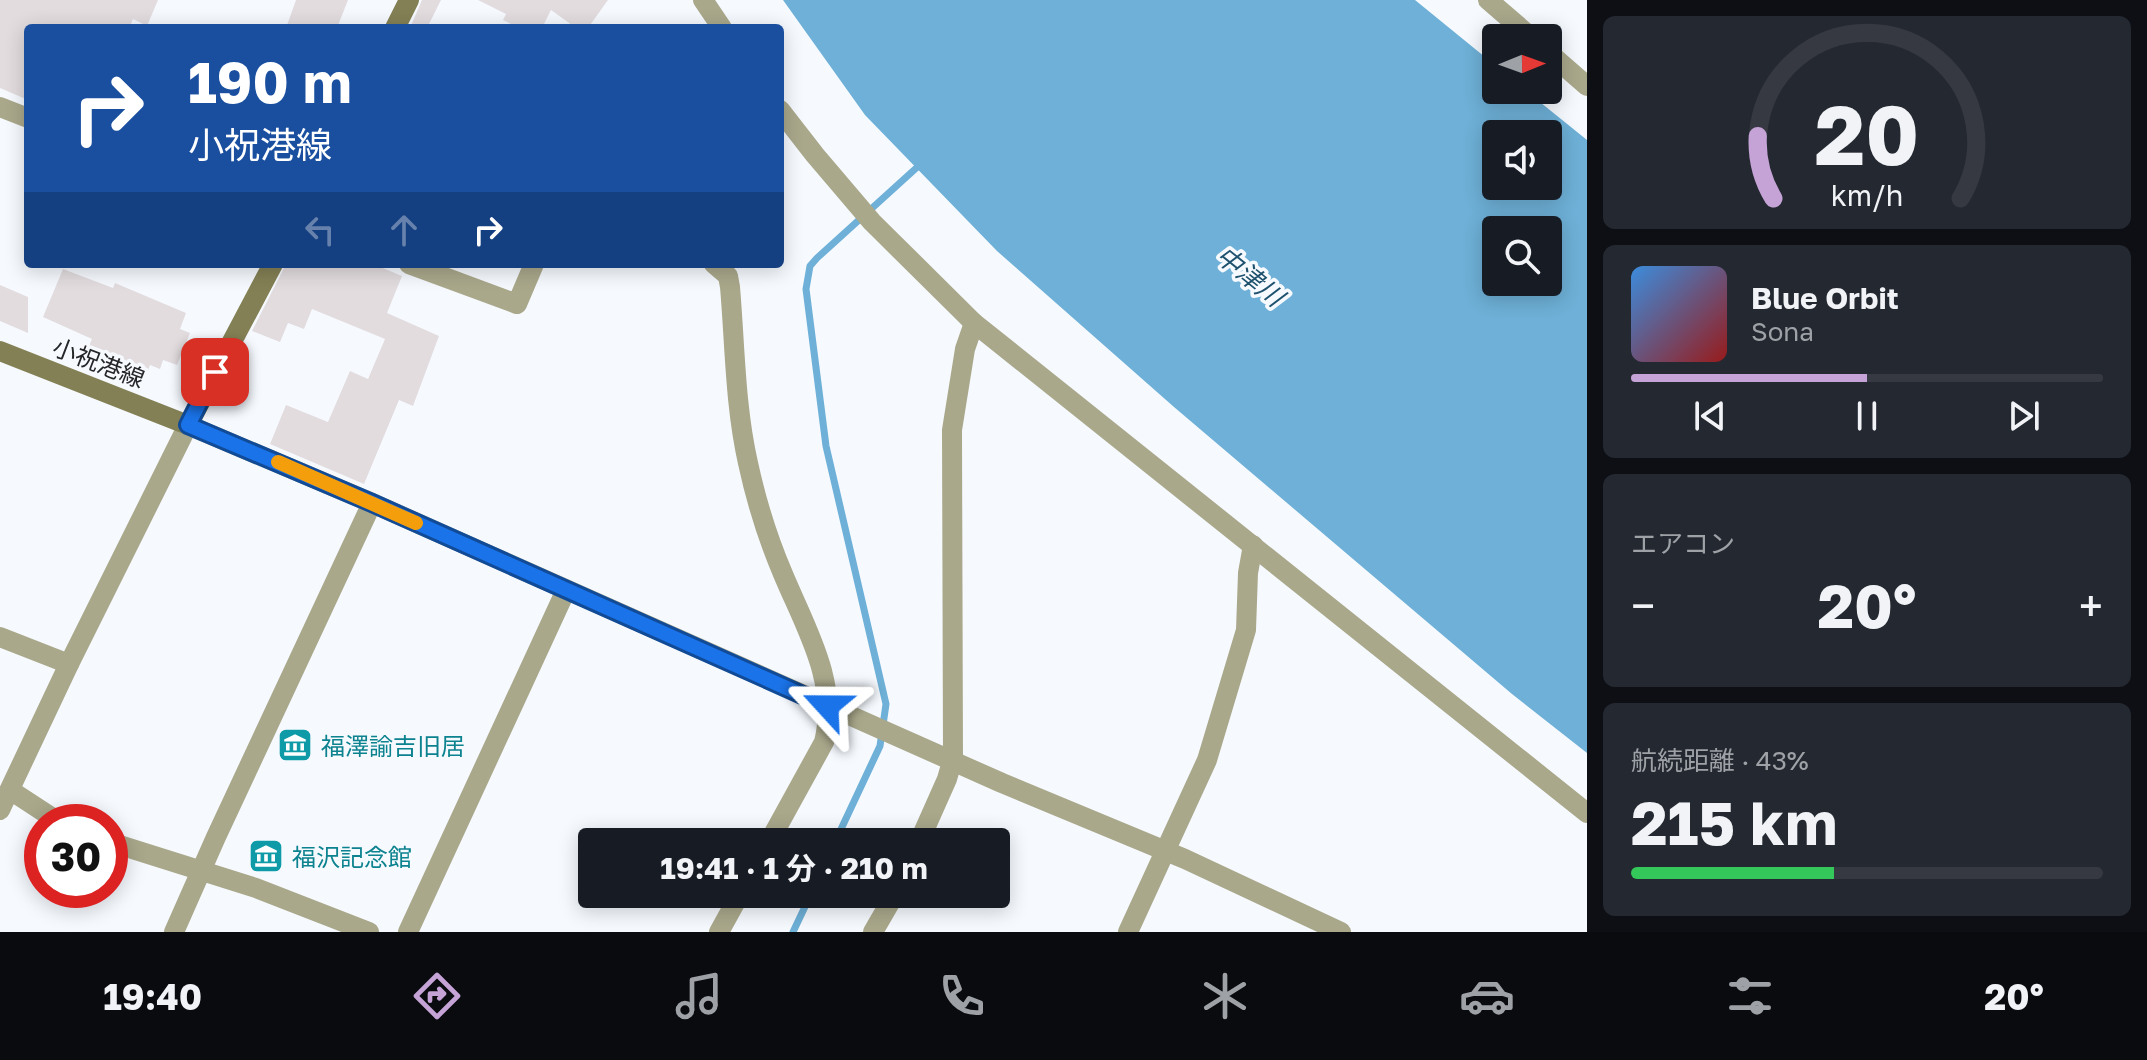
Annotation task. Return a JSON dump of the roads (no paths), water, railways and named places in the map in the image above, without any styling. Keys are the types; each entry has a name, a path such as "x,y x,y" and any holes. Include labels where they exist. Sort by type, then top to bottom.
{"main road":[{"path":"397,24 408,0"},
{"path":"188,425 271,268"},
{"name":"小祝港線","path":"0,351 188,425"}],"street":[{"path":"703,0 719,24"},
{"path":"1488,0 1516,24"},
{"path":"1562,64 1587,86"},
{"path":"0,107 24,116"},
{"path":"784,115 872,222 974,323 1587,813"},
{"path":"420,268 517,304 532,268"},
{"path":"719,268 728,276 730,287 740,420 748,463 781,571 818,653 827,706 828,726 824,742 777,828"},
{"path":"925,828 952,761 952,430 965,349 974,323"},
{"path":"0,810 188,425 372,503 952,761 1166,851 1341,932"},
{"path":"174,932 372,503"},
{"path":"1128,932 1207,760 1246,630 1248,573 1253,545"},
{"path":"408,932 566,590"},
{"path":"0,637 69,664"},
{"path":"10,790 31,804"},
{"path":"128,848 293,901 369,932"},
{"path":"719,932 732,908"},
{"path":"873,932 887,908"}],"water":[{"name":"中津川","path":"783,0 1415,0 1482,55 1482,104 1542,104 1587,140 1587,753 1512,694 1174,407 997,251 865,115"}],"waterway":[{"path":"842,828 880,746 886,704 826,446 806,289 810,266 817,258 924,161"},
{"path":"793,932 804,908"}],"place":[{"name":"福澤諭吉旧居","path":"295,745"},
{"name":"福沢記念館","path":"266,856"}]}
